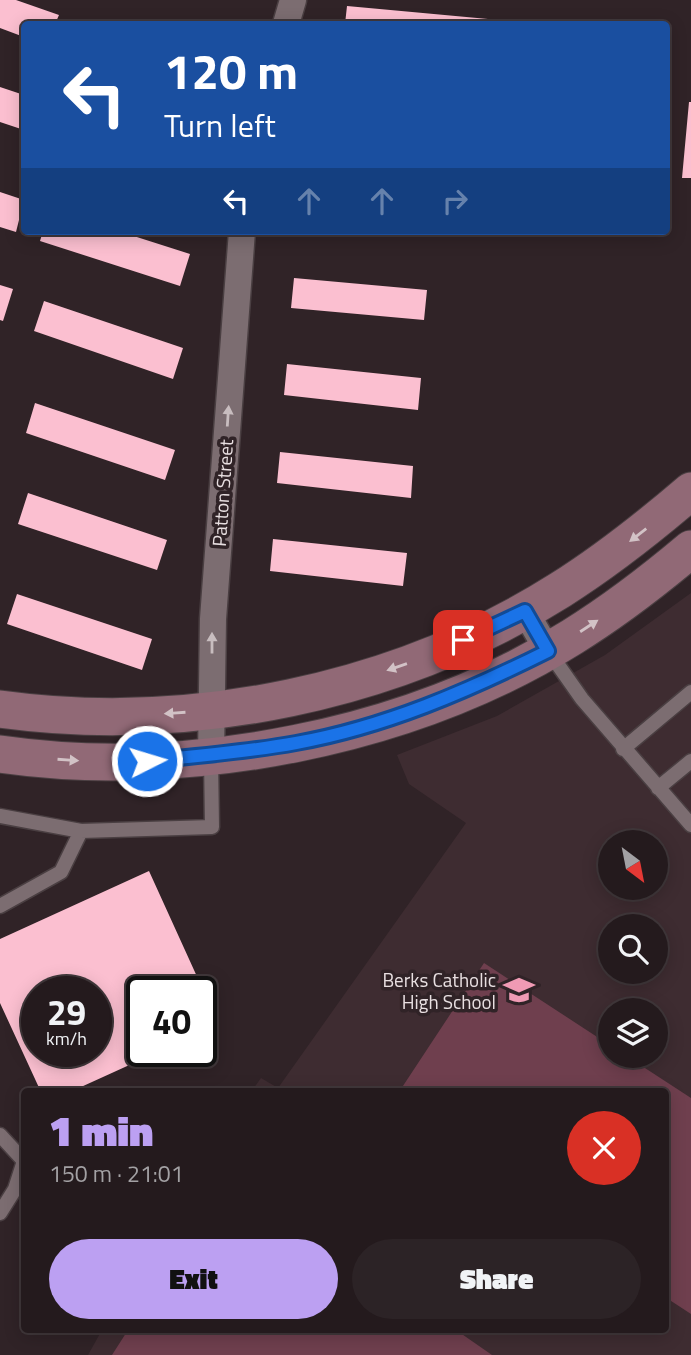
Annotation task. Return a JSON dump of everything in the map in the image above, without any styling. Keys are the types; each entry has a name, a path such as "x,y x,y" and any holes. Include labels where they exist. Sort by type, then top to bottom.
{"street":[{"path":"287,21 293,0"},
{"name":"Patton Street","path":"211,755 213,619 242,235"},
{"path":"0,709 95,716 212,711 307,695 360,680 452,645 525,611 594,568 691,491"},
{"path":"0,754 86,762 211,755 298,743 361,727 450,697 548,651 612,611 691,549"},
{"path":"525,611 548,651"}],"lane":[{"path":"548,651 623,749 691,825"},
{"path":"623,749 691,692"},
{"path":"0,816 81,831 212,827 211,755"},
{"path":"658,788 691,761"},
{"path":"0,906 61,872 81,831"},
{"path":"0,1135 21,1158"},
{"path":"0,1213 15,1189 21,1170"}],"shaded area":[{"name":"Berks Catholic High School","path":"691,593 691,1355 88,1355 100,1333 669,1333 669,1088 278,1088 466,823 409,784 397,755 497,716 605,655"},
{"path":"484,963 598,1038 598,1068 645,1068 691,1098 691,1314 669,1300 669,1088 402,1088"},
{"name":"Berks Catholic High School","path":"261,1078 278,1088 254,1088"},
{"path":"126,1333 460,1333 492,1355 112,1355"}],"building":[{"path":"0,0 16,0 59,15 56,21 21,21 21,36 0,28"},
{"path":"347,6 488,19 488,21 345,21"},
{"path":"0,87 21,94 21,129 0,122"},
{"path":"689,102 691,178 682,178"},
{"path":"0,192 21,199 16,232 0,227"},
{"path":"42,235 131,235 190,254 180,286 40,241"},
{"path":"294,278 427,290 424,320 291,308"},
{"path":"0,285 13,289 3,321 0,320"},
{"path":"44,301 183,348 173,379 34,331"},
{"path":"287,364 421,378 418,410 284,395"},
{"path":"35,403 175,450 165,480 26,433"},
{"path":"280,452 413,466 411,498 277,483"},
{"path":"28,493 167,540 157,570 18,524"},
{"path":"273,539 407,553 403,586 270,571"},
{"path":"17,594 152,639 142,670 7,624"},
{"path":"149,871 197,976 126,976 126,1067 79,1088 39,1088 29,1067 112,1067 112,976 21,976 21,1049 0,1003 0,939"}],"place":[{"name":"Berks Catholic High School","path":"519,990"}],"route":[{"path":"147,761 298,743 361,727 450,697 548,651 525,611 463,640"}]}
